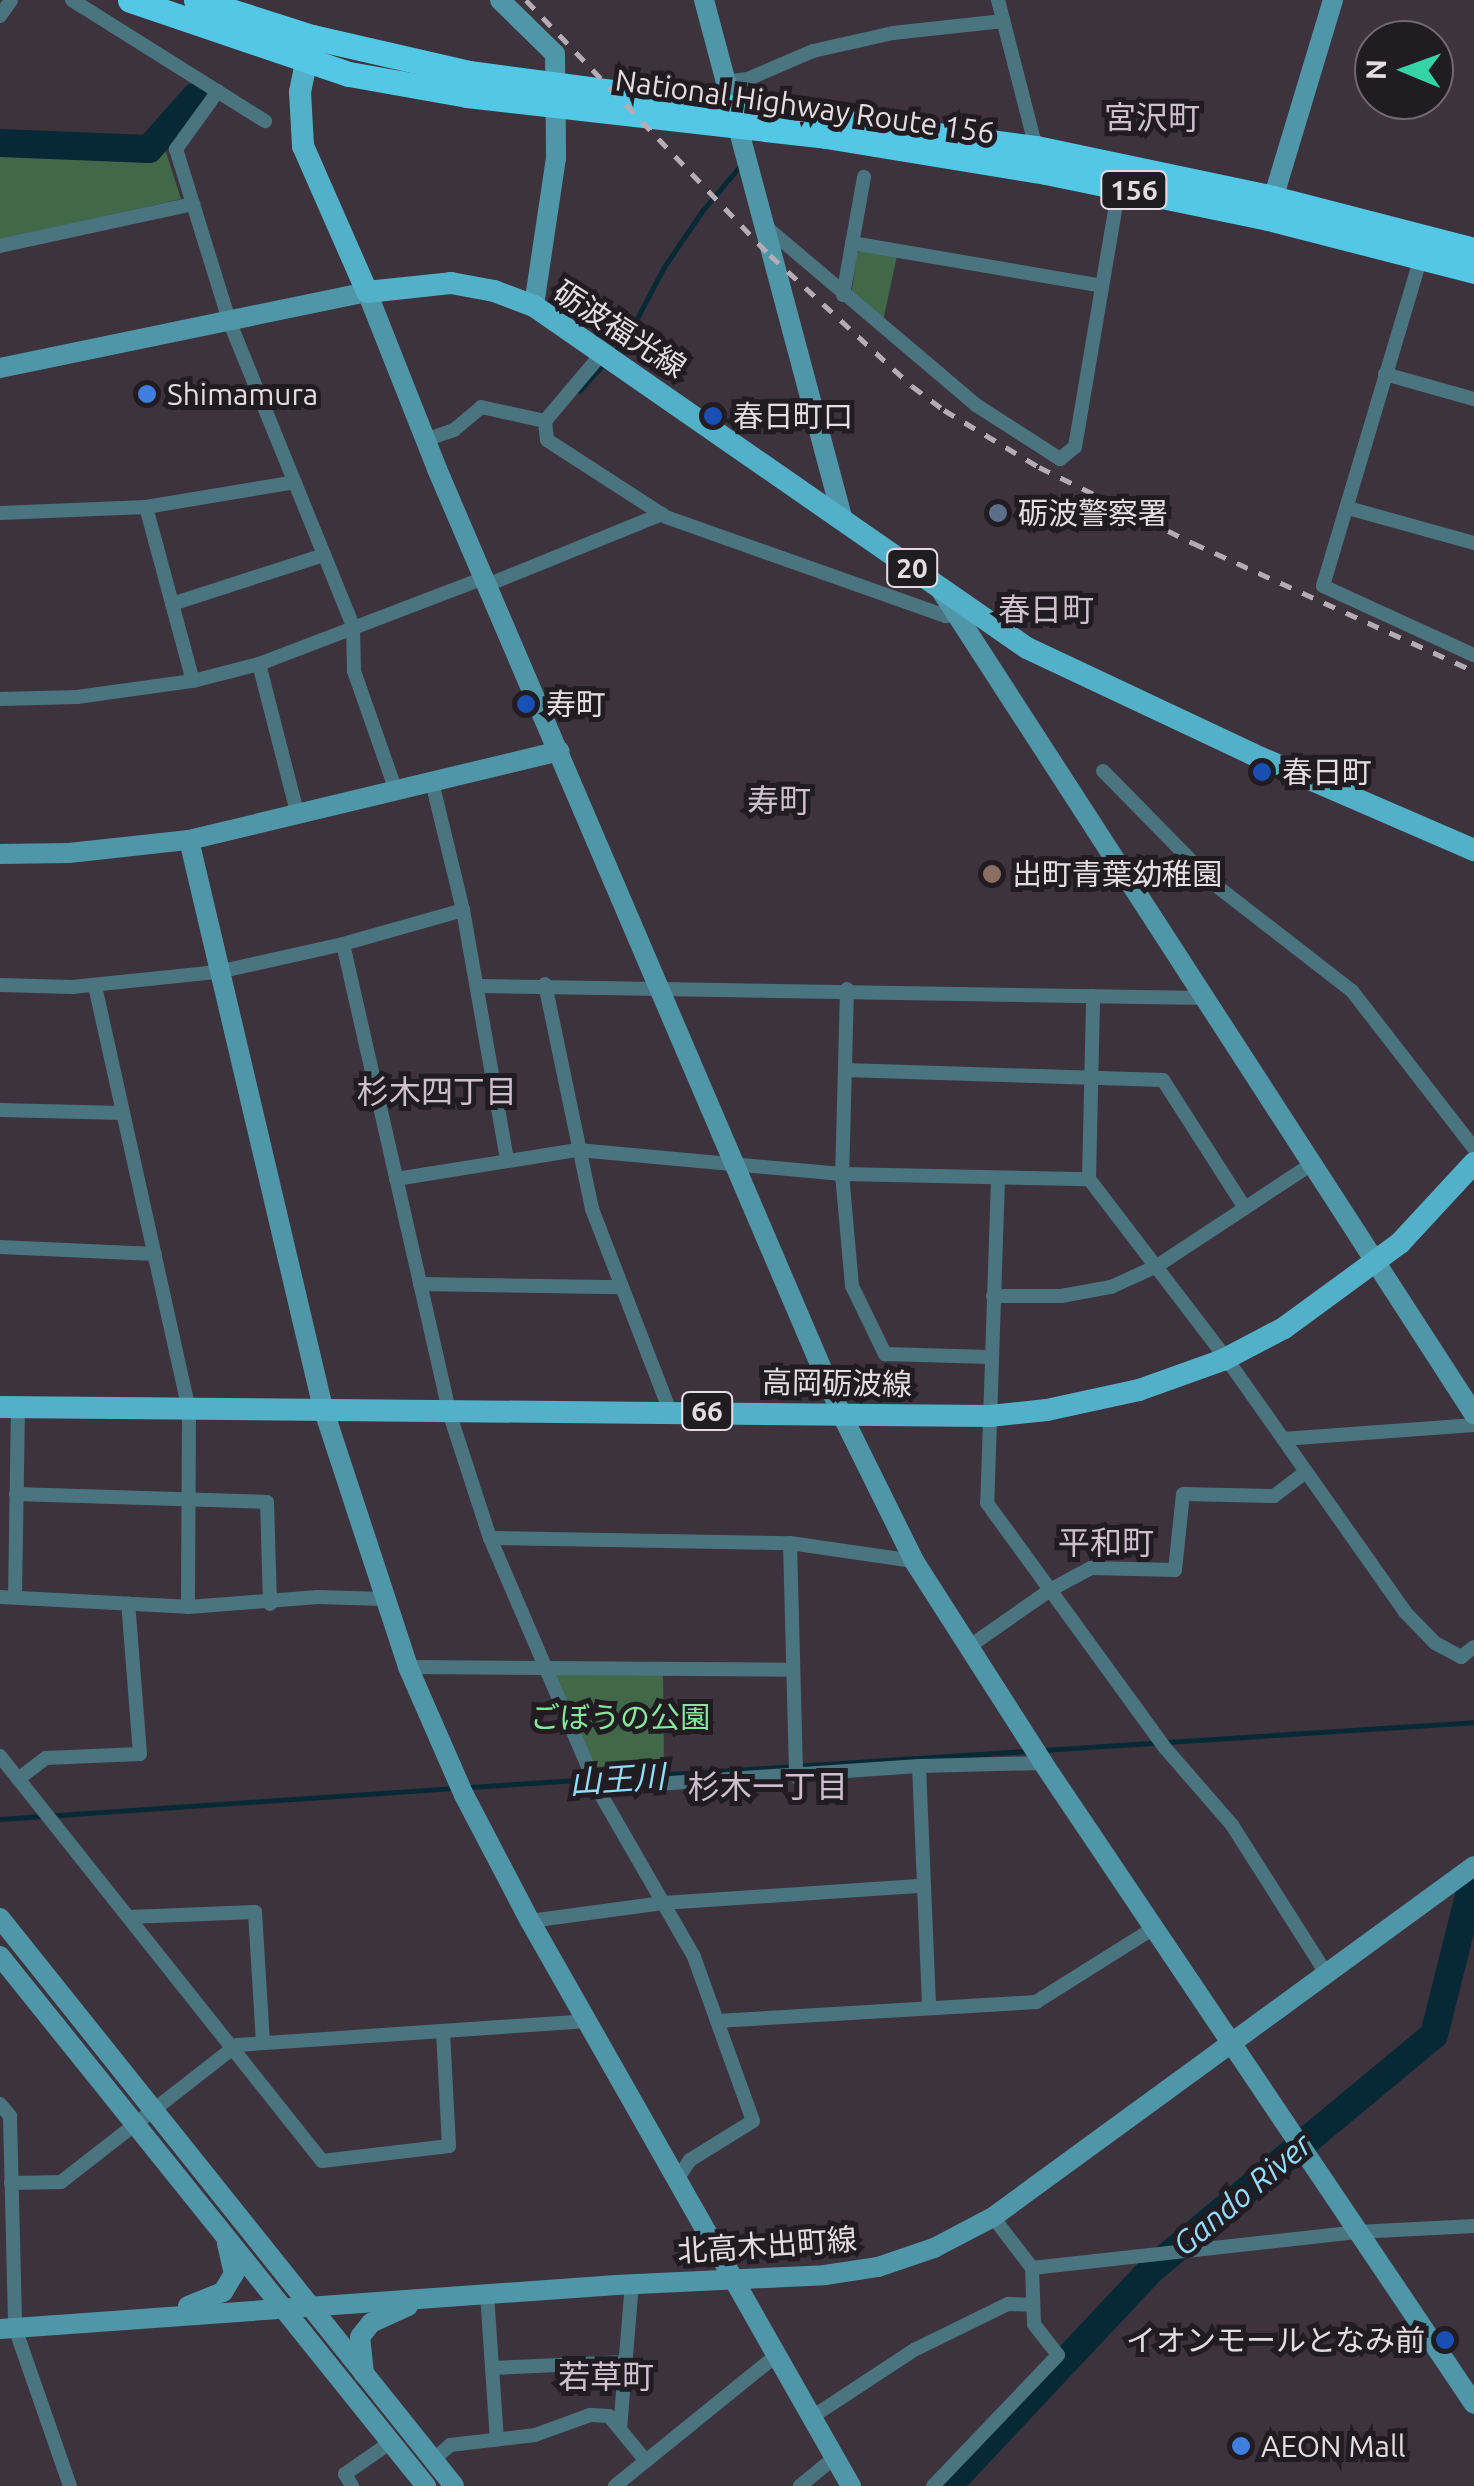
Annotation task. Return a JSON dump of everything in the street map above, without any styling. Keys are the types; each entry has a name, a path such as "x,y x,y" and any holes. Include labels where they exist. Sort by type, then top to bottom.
{"highway":[{"name":"National Highway Route 156","path":"130,0 308,49 468,84 1036,148 1270,208 1474,250"},
{"name":"National Highway Route 156","path":"196,0 308,49"},
{"name":"National Highway Route 156","path":"792,122 1119,187 1270,208 1474,271"}],"main road":[{"path":"308,49 298,125 303,146 366,292"},
{"name":"砺波福光線","path":"366,292 450,283 494,291 534,306 1027,648 1252,754 1474,850"},
{"name":"高岡砺波線","path":"9,1408 990,1416 1047,1410 1139,1390 1226,1358 1284,1328 1377,1260 1434,1210 1474,1164"}],"street":[{"path":"0,16 10,0"},
{"path":"72,0 265,121"},
{"path":"500,0 555,54 556,158 534,306"},
{"path":"704,0 722,82 842,517"},
{"path":"998,0 1036,148"},
{"path":"1270,208 1333,0"},
{"path":"722,82 748,80 813,51 893,33 1003,21"},
{"path":"218,91 176,149 230,323 353,626 354,671 396,791"},
{"path":"843,294 864,178"},
{"path":"761,222 976,406 1060,459 1074,448 1119,187"},
{"path":"0,246 193,204"},
{"path":"852,244 1100,284"},
{"path":"1421,256 1323,586 1474,655"},
{"path":"0,368 366,292 425,440 840,1412 914,1561 1043,1763 1358,2232 1468,2384 1474,2404"},
{"path":"604,351 544,422 547,440 662,514 946,616 956,612"},
{"path":"1385,374 1474,399"},
{"path":"425,440 454,430 481,407 544,422"},
{"path":"0,513 146,507 295,482"},
{"path":"146,507 193,681"},
{"path":"1348,508 1474,543"},
{"path":"0,699 77,697 193,681 259,664 662,514"},
{"path":"172,604 324,556"},
{"path":"940,588 1474,1414"},
{"path":"259,664 298,816"},
{"path":"0,854 69,853 189,840 559,751"},
{"path":"1104,771 1214,884 1352,990 1474,1148"},
{"path":"432,782 463,910 506,1160"},
{"path":"189,840 323,1408 408,1667 464,1795 530,1921 851,2486"},
{"path":"0,986 96,986 218,972 343,944 463,910"},
{"path":"343,944 450,1412 490,1538 596,1788 694,1957 754,2120 690,2160 676,2178"},
{"path":"477,986 546,984 1204,998"},
{"path":"546,984 592,1210 670,1411"},
{"path":"96,986 189,1409 188,1606"},
{"path":"847,989 842,1174 852,1286 885,1354 990,1357"},
{"path":"1093,996 1089,1179 1226,1358 1415,1622 1435,1643 1462,1657 1474,1647"},
{"path":"845,1070 1163,1080 1245,1208"},
{"path":"0,1110 124,1113"},
{"path":"396,1180 578,1150 842,1174 1089,1179"},
{"path":"992,1296 1061,1296 1094,1290 1157,1266 1313,1163"},
{"path":"998,1178 988,1503 1166,1749 1232,1825 1326,1973"},
{"path":"0,1247 155,1254"},
{"path":"420,1284 622,1287"},
{"path":"9,1408 16,1494 7,1597 188,1606 270,1604 318,1597 384,1599"},
{"path":"1283,1439 1474,1426"},
{"path":"967,1648 1050,1590 1091,1568 1175,1570 1183,1494 1274,1496 1306,1472"},
{"path":"16,1494 267,1502 270,1604"},
{"path":"490,1538 790,1543 914,1561"},
{"path":"790,1543 790,1670 796,1777"},
{"path":"18,1779 46,1758 140,1754 128,1603"},
{"path":"408,1667 790,1670"},
{"path":"0,1756 322,2161 449,2146 443,2031"},
{"path":"596,1788 920,1766 1043,1763"},
{"path":"920,1766 921,1886 929,2008"},
{"name":"北高木出町線","path":"7,2328 632,2284 825,2275 878,2267 934,2248 994,2217 1474,1866"},
{"path":"530,1921 663,1904 921,1886"},
{"path":"128,1917 254,1912 263,2043"},
{"path":"0,1918 225,2235 426,2486"},
{"path":"717,2021 1036,2002 1154,1928"},
{"path":"0,1956 307,2306 454,2486"},
{"path":"11,2183 61,2182 233,2048 586,2021"},
{"path":"0,2104 10,2116 7,2328 70,2486"},
{"path":"933,2486 1058,2354 1034,2324 1032,2268 994,2217"},
{"path":"1032,2268 1358,2232 1474,2226"},
{"path":"132,2318 202,2302 223,2292 234,2274 225,2235"},
{"path":"620,2429 632,2284"},
{"path":"486,2294 497,2440"},
{"path":"364,2375 360,2337 371,2322 391,2310 458,2296"},
{"path":"812,2417 914,2350 1008,2304 1033,2305"},
{"path":"615,2486 778,2356"},
{"path":"492,2368 625,2362"},
{"path":"433,2460 450,2445 535,2435 590,2415 609,2416 646,2461"},
{"path":"352,2486 346,2474 391,2442"},
{"path":"800,2486 835,2457"}],"green space":[{"path":"160,133 181,199 0,240 0,135 138,140"},
{"path":"864,249 897,256 883,321 851,296 857,253"},
{"name":"ごぼうの公園","path":"550,1670 663,1671 664,1764 594,1767"}],"waterway":[{"path":"0,143 149,149 195,97"},
{"path":"612,354 626,339 664,267 702,211 739,167"},
{"path":"579,391 605,362"},
{"name":"山王川","path":"1043,1750 1474,1722"},
{"name":"山王川","path":"469,1787 1027,1751"},
{"name":"山王川","path":"0,1819 453,1788"},
{"name":"Gando River","path":"948,2486 1152,2269 1434,2035 1474,1876"}],"railway":[{"path":"526,0 770,255 912,386 944,410 1039,467 1193,543 1474,671"}],"place":[{"name":"Shimamura","path":"147,394"},
{"name":"春日町口","path":"713,416"},
{"name":"砺波警察署","path":"998,513"},
{"name":"寿町","path":"526,704"},
{"name":"春日町","path":"1262,772"},
{"name":"出町青葉幼稚園","path":"992,874"},
{"name":"イオンモールとなみ前","path":"1445,2340"},
{"name":"AEON Mall","path":"1241,2446"}],"district":[{"name":"宮沢町","path":"1152,117"},
{"name":"春日町","path":"1046,609"},
{"name":"寿町","path":"779,800"},
{"name":"杉木四丁目","path":"437,1091"},
{"name":"平和町","path":"1106,1542"},
{"name":"杉木一丁目","path":"768,1786"},
{"name":"若草町","path":"606,2376"}]}
